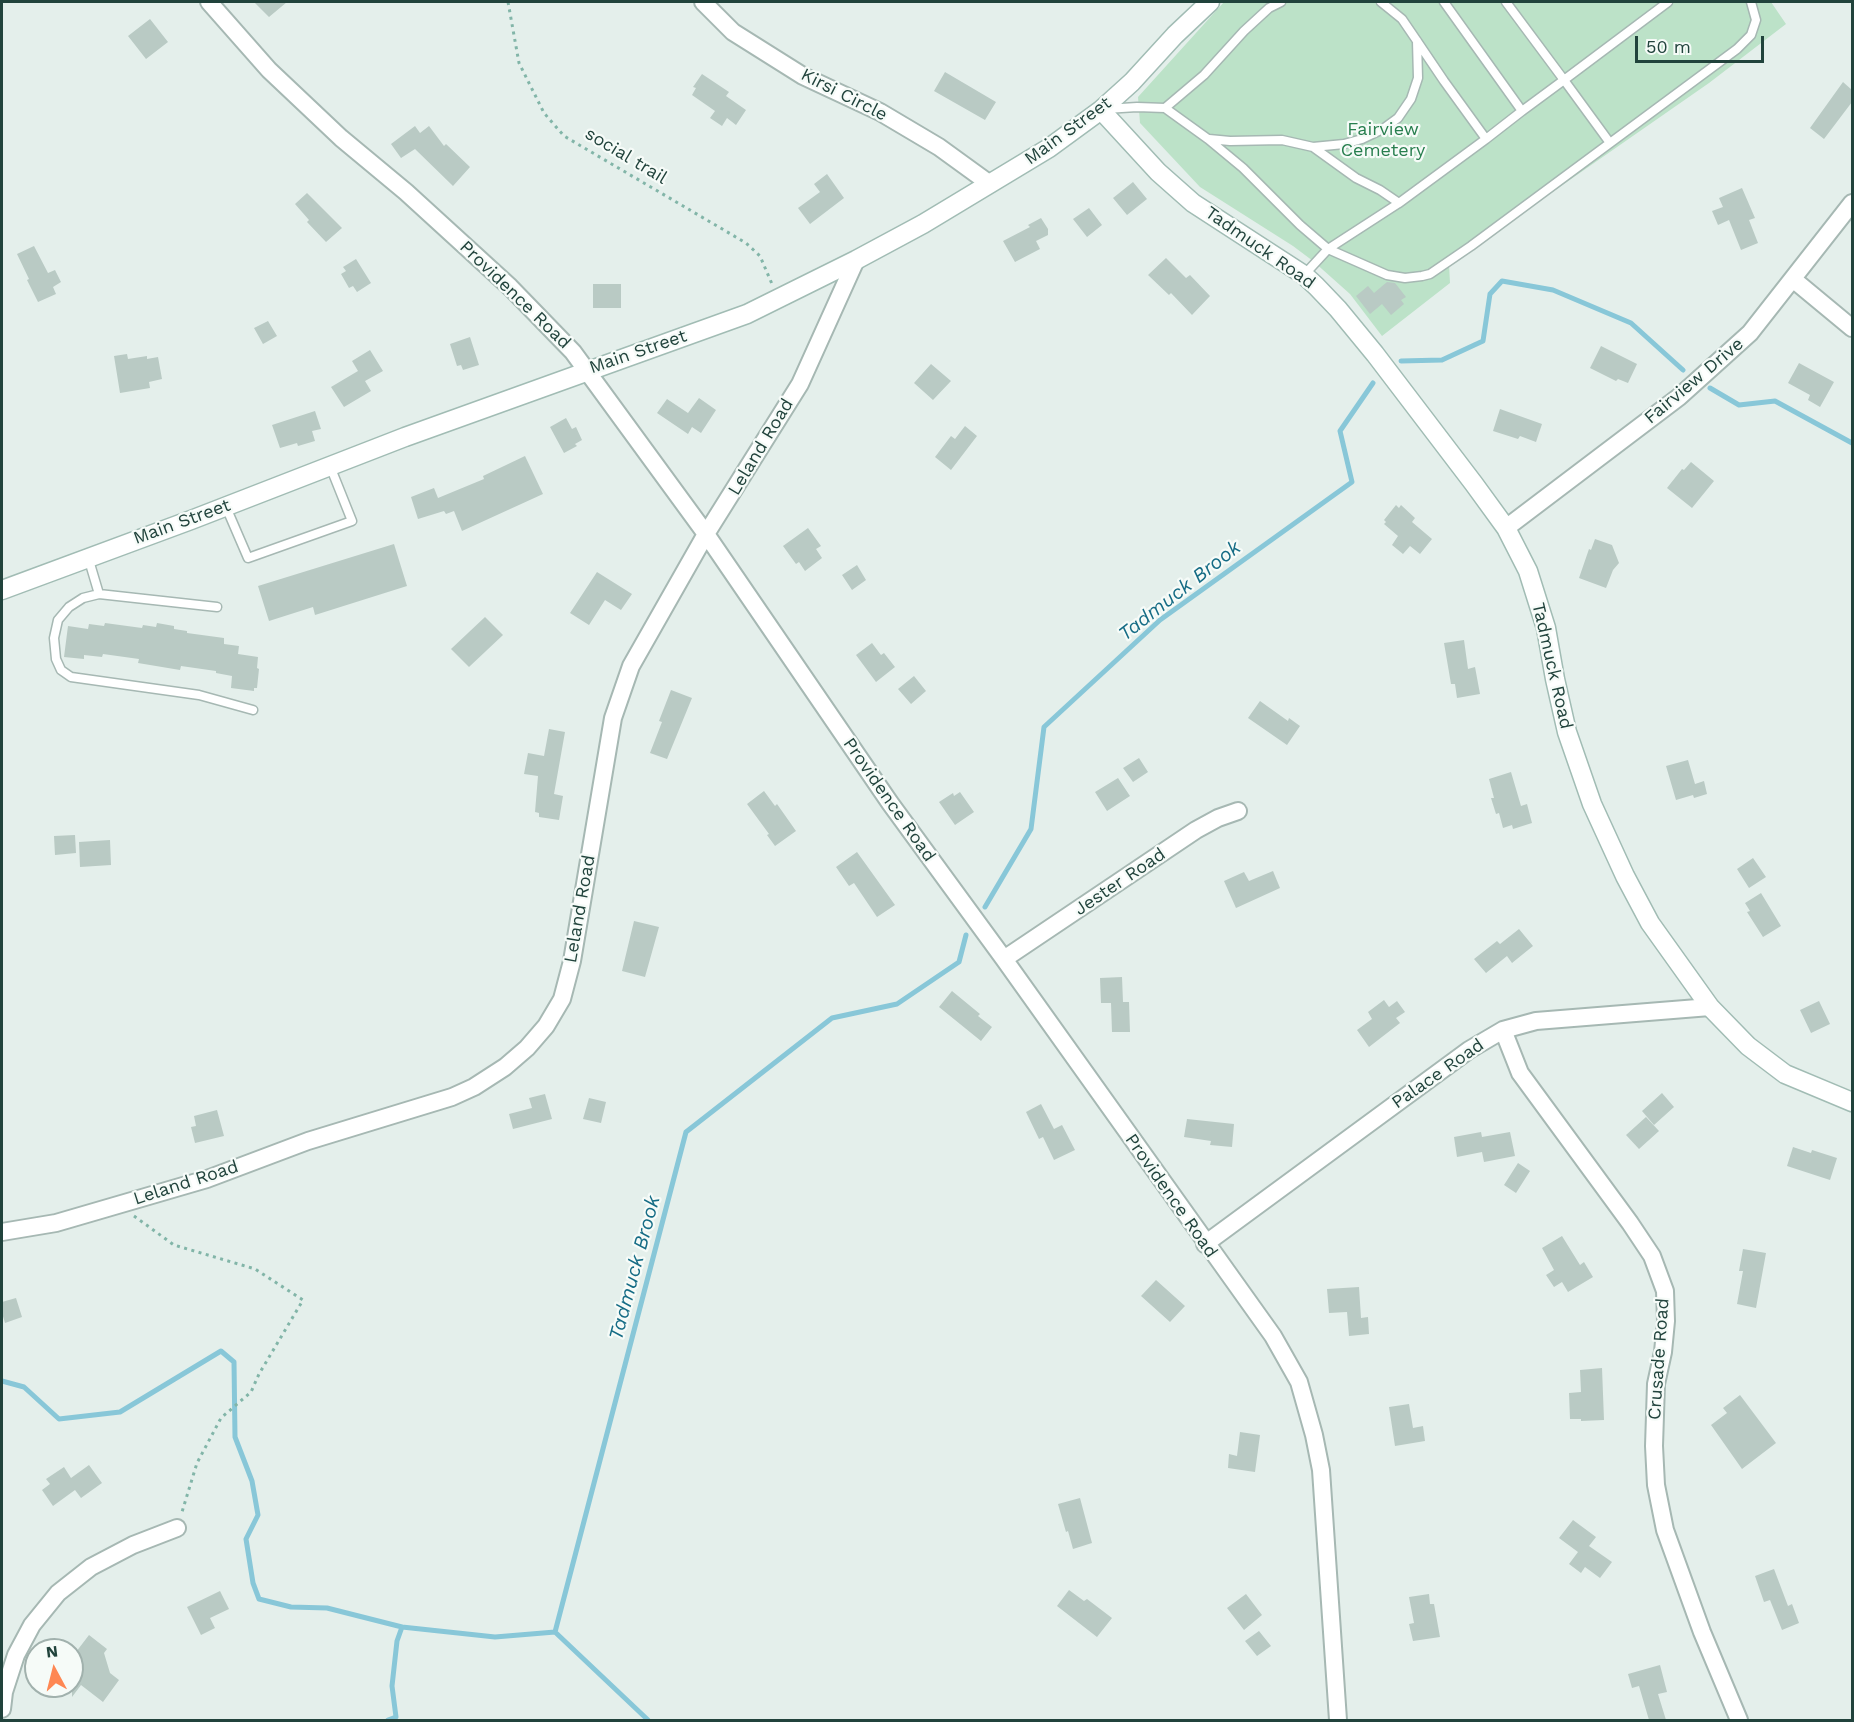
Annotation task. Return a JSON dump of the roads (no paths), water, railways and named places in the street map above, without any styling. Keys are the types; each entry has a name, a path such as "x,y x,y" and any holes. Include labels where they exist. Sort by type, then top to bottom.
{"main road":[{"name":"Main Street","path":"2,590 586,370 747,314 856,260 1049,148 1101,110 1132,82 1175,35 1210,2"},
{"name":"Tadmuck Road","path":"1101,110 1158,172 1193,203 1304,275 1338,309 1474,484 1506,528 1528,571 1546,628 1567,732 1592,804 1625,876 1650,922 1710,1007 1748,1046 1785,1074 1852,1102"}],"street":[{"name":"Providence Road","path":"209,2 269,70 341,138 406,192 510,287 573,352 706,534 897,812 1273,1336 1299,1382 1314,1435 1323,1490 1338,1720"},
{"name":"Kirsi Circle","path":"703,2 733,32 803,76 880,112 939,147 990,184"},
{"name":"Fairview Drive","path":"1506,528 1679,398 1750,333 1794,280 1852,203"},
{"name":"Leland Road","path":"2,1232 56,1223 207,1179 308,1141 452,1097 474,1087 505,1067 527,1048 546,1026 562,999 565,989 572,961 613,718 632,666 706,534 800,384 856,260"},
{"path":"1794,280 1852,328"},
{"name":"Jester Road","path":"1004,959 1196,830 1218,818 1238,811"},
{"name":"Palace Road","path":"1205,1244 1469,1050 1503,1030 1536,1022 1710,1007"},
{"name":"Crusade Road","path":"1503,1030 1520,1072 1652,1256 1665,1292 1664,1342 1656,1384 1654,1446 1656,1485 1665,1530 1702,1632 1739,1720"},
{"path":"2,1709 4,1692 16,1654 32,1625 58,1593 91,1567 133,1545 177,1528"}],"lane":[{"path":"1165,108 1204,75 1244,31 1269,8 1281,2"},
{"path":"1381,2 1402,19 1486,139"},
{"path":"1444,2 1522,111"},
{"path":"1506,2 1610,143"},
{"path":"1304,275 1328,249 1399,204 1668,2"},
{"path":"1101,110 1137,107 1165,108 1243,168 1300,225 1328,249 1387,275 1405,278 1430,274 1737,49 1751,35 1756,20 1751,2"},
{"path":"1208,139 1282,140 1314,147 1344,144 1362,139 1383,129 1398,118 1411,99 1418,78 1418,41"},
{"path":"1314,147 1356,178 1380,190 1399,204"},
{"path":"226,506 248,558 352,521 330,466"},
{"path":"88,557 99,594"},
{"path":"217,607 99,594 83,598 69,607 58,620 54,638 56,659 61,670 72,677 199,695 253,710"}],"waterway":[{"name":"Tadmuck Brook","path":"1401,361 1442,360 1483,341 1490,294 1502,281 1553,290 1631,323 1683,370"},
{"name":"Tadmuck Brook","path":"985,907 1031,829 1044,727 1160,620 1352,482 1340,431 1373,383"},
{"name":"Tadmuck Brook","path":"1710,388 1739,405 1775,401 1852,443"},
{"name":"Tadmuck Brook","path":"648,1720 555,1632 686,1132 832,1018 897,1004 959,962 966,935"},
{"path":"2,1381 24,1387 59,1419 120,1412 221,1351 234,1362 235,1437 252,1481 258,1515 246,1539 253,1583 259,1599 291,1607 327,1608 402,1627"},
{"path":"388,1720 396,1717 392,1686 397,1641 402,1627 495,1637 555,1632"}],"park label":[{"name":"Fairview Cemetery","path":"1383,140"}]}
